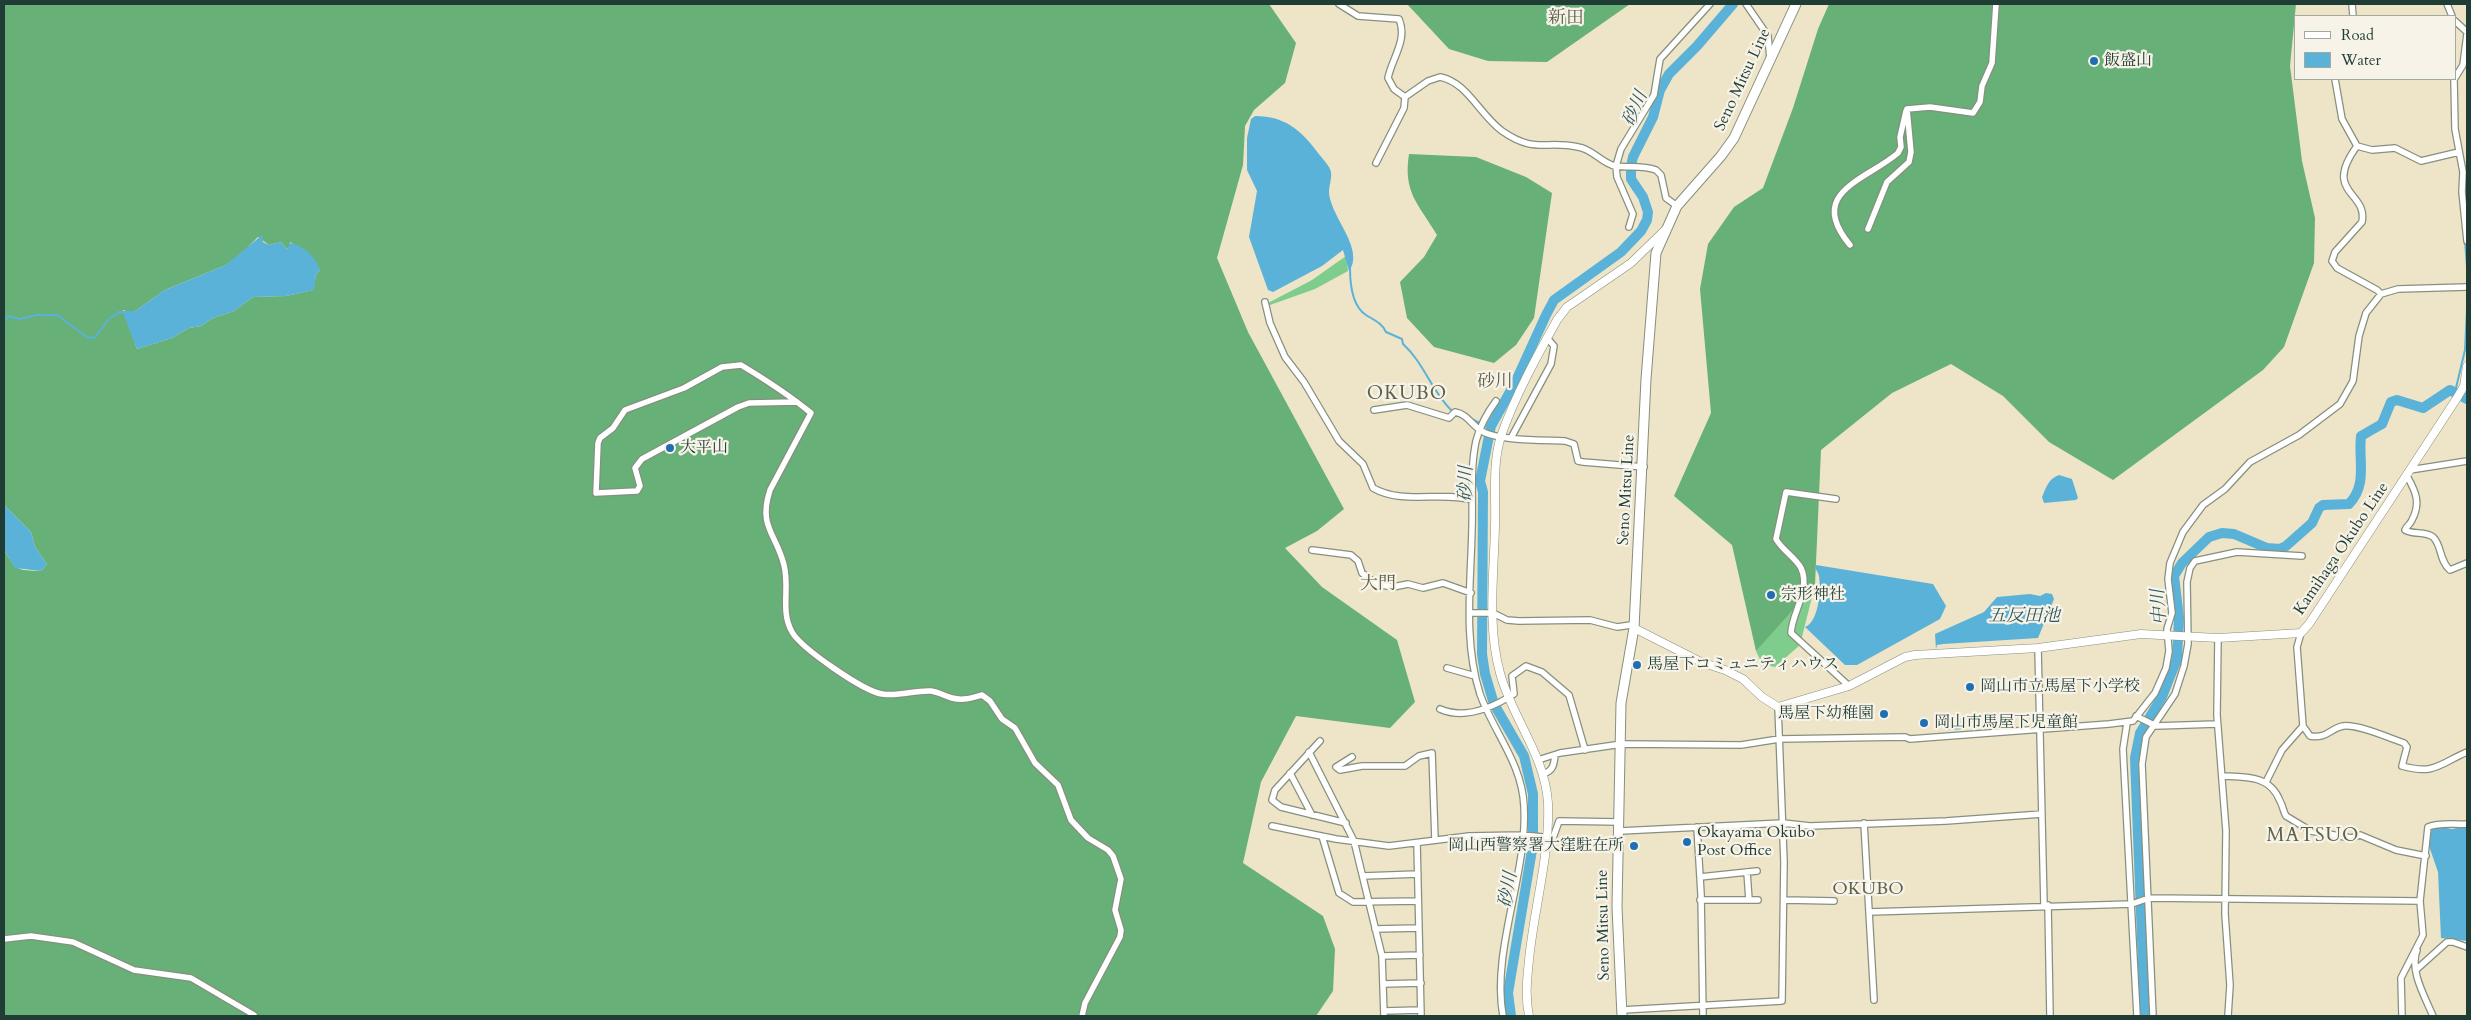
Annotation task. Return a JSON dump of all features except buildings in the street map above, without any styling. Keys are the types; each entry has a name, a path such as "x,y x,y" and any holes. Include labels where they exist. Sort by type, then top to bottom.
{"main road":[{"name":"Seno Mitsu Line","path":"1622,1013 1616,907 1619,745 1621,703 1634,628 1644,467 1646,379 1656,253 1677,206 1722,156 1734,138 1796,4"},
{"path":"1529,1016 1526,1000 1530,952 1548,804 1543,774 1538,760 1507,699 1497,660 1491,613 1499,436 1547,338 1566,308 1631,263 1666,228"},
{"name":"Kamihaga Okubo Line","path":"1778,707 1849,686 1905,657 2038,648 2124,635 2218,638 2301,633 2309,624 2459,395 2467,366"},
{"path":"1634,628 1696,659 1743,679 1762,697 1778,707"}],"street":[{"path":"1339,4 1358,16 1399,20 1402,26 1400,46 1388,78 1394,90 1405,97"},
{"path":"1629,227 1633,214 1617,177 1618,166 1627,136 1654,95 1660,59 1710,4"},
{"path":"1746,4 1768,36 1770,59"},
{"path":"1907,109 1930,106 1973,113 1976,111 1980,102 1982,86 1992,63 1996,4"},
{"path":"2456,22 2467,33 2463,64 2456,75"},
{"path":"1376,163 1404,108 1405,97 1428,81 1440,77 1446,78 1460,86 1489,121 1525,144 1579,147 1592,151 1607,163 1618,166 1646,168 1659,172 1666,198 1677,206"},
{"path":"2335,80 2342,119 2357,146 2372,150 2395,148 2421,161 2458,152"},
{"path":"2454,80 2456,129 2458,152 2463,172 2462,192 2467,241"},
{"path":"1868,229 1887,182 1909,162 1911,152 1907,109"},
{"path":"1850,245 1838,229 1835,218 1836,202 1850,183 1898,153 1901,147 1900,137 1907,109"},
{"path":"2357,146 2346,164 2343,176 2347,191 2362,212 2362,222 2335,252 2332,260 2337,268 2381,294"},
{"path":"1538,760 1555,755 1619,745 1662,743 1740,745 1779,739 1905,737 1910,739 2127,723 2138,717 2159,686 2168,659 2172,613 2168,579 2170,563 2183,532 2203,505 2225,489 2248,464 2299,435 2340,404 2353,381 2359,336 2366,313 2381,294 2398,289 2467,287"},
{"path":"1265,302 1270,323 1285,357 1304,382 1339,441 1364,464 1373,488 1395,496 1461,497 1472,500"},
{"path":"1511,438 1551,364 1554,346 1547,338"},
{"path":"797,402 749,403 738,406 642,459 635,468 640,486 637,491 596,493 598,443 600,438 613,428 625,410 684,388 730,365 741,365 761,379 784,391 811,413 770,490 765,513 769,530 779,545 788,583 784,605 792,633 817,657 875,692 890,694 934,691 954,699 966,699 982,695 990,701 1002,719 1015,728 1035,762 1058,785 1071,820 1088,838 1108,850 1121,879 1115,910 1121,930 1120,937 1085,1002 1082,1016"},
{"path":"1496,400 1481,428 1473,465 1471,652 1476,676 1487,708 1519,776 1524,805 1524,835 1500,982 1503,1016"},
{"path":"1374,410 1407,405 1450,418 1455,412 1460,413 1481,428 1499,436 1564,441 1574,444 1578,461 1644,467"},
{"path":"2467,461 2408,473 2418,500 2412,520 2405,530 2425,533 2434,538 2442,559 2450,570 2467,562"},
{"path":"1836,499 1786,492 1776,539 1801,569 1803,577 1803,589 1791,633 1849,686"},
{"path":"1312,550 1345,553 1356,557 1362,574 1376,584 1392,587 1408,584 1423,588 1443,583 1471,592"},
{"path":"2153,1016 2142,764 2144,744 2152,725 2175,694 2180,680 2187,637 2187,582 2190,568 2195,561 2237,552 2302,556"},
{"path":"1471,613 1491,613 1507,620 1519,621 1590,620 1617,627 1631,625 1634,628"},
{"path":"2301,633 2297,648 2303,726 2310,736 2320,738 2346,726 2404,743 2407,747 2402,766 2417,770 2433,770 2467,752"},
{"path":"2218,638 2217,724 2226,831 2226,899 2230,985 2228,1016"},
{"path":"2038,648 2050,1016"},
{"path":"1440,709 1458,714 1487,708 1507,699 1515,692 1512,676 1526,666 1542,672 1569,695 1585,750"},
{"path":"1447,668 1476,676"},
{"path":"1622,1013 1782,1001 1785,900 1778,707"},
{"path":"2138,717 2152,725 2217,724"},
{"path":"2127,723 2123,749 2137,1016"},
{"path":"2266,782 2282,750 2303,726"},
{"path":"1320,741 1273,793 1274,803 1281,807 1346,823"},
{"path":"1309,752 1354,841 1382,956 1384,1014 1421,1013 1417,843"},
{"path":"1352,757 1336,767 1340,770 1362,766 1405,766 1420,756 1432,753 1435,840"},
{"path":"1543,774 1550,772 1554,764 1555,755"},
{"path":"1290,773 1312,815"},
{"path":"2222,776 2252,778 2266,782 2280,801 2286,816 2306,829 2351,838 2360,835 2396,850 2426,856"},
{"path":"1272,826 1389,846 1469,836 1524,835 1544,838 1555,837 1558,821 1619,826 1697,827 1783,823 1810,826 1954,821 2042,814"},
{"path":"1864,823 1874,1000"},
{"path":"2433,1016 2418,982 2414,961 2423,931 2420,901 2428,827 2442,824 2447,826 2467,824"},
{"path":"1697,827 1703,1016"},
{"path":"1322,836 1339,894 1353,902 1418,901"},
{"path":"1700,876 1757,871"},
{"path":"1747,872 1749,900"},
{"path":"1363,876 1418,874"},
{"path":"1869,912 1954,911 1968,908 2046,905 2132,904 2149,898 2420,901"},
{"path":"1700,900 1758,900"},
{"path":"1785,900 1834,901"},
{"path":"1375,929 1419,928"},
{"path":"4,939 31,936 74,942 134,970 190,978 254,1015"},
{"path":"2402,1016 2401,978 2420,940"},
{"path":"2417,969 2447,942 2467,947"},
{"path":"1382,956 1420,955"},
{"path":"1383,984 1420,983"}],"green space":[{"path":"4,4 1269,4 1296,43 1285,83 1254,110 1245,126 1243,165 1217,258 1248,332 1344,509 1317,531 1285,548 1322,587 1397,640 1415,702 1390,728 1296,716 1261,782 1243,863 1323,916 1335,949 1333,991 1316,1016 4,1016 4,550 18,568 41,571 47,564 35,547 31,532 4,505","holes":["258,237 269,245 281,242 287,249 290,247 290,242 306,251 320,270 316,275 313,290 286,296 253,297 234,311 213,318 201,326 189,328 172,338 137,349 123,310 135,311 165,290 226,265 240,255"]},
{"path":"1407,4 1630,4 1547,62 1488,61 1449,49"},
{"path":"1829,4 2296,4 2290,66 2302,161 2315,218 2314,263 2284,347 2263,370 2113,480 2049,442 2003,396 1951,364 1892,393 1821,450 1815,585 1756,651 1732,545 1674,496 1711,413 1700,289 1708,244 1734,207 1763,188 1793,108 1818,29"},
{"path":"1409,154 1476,157 1526,177 1552,193 1534,318 1516,345 1494,363 1434,347 1407,318 1400,282 1424,257 1437,235 1418,206 1410,188 1408,179"},
{"path":"1346,256 1348,271 1315,289 1270,305 1268,303 1312,280"},
{"path":"1815,585 1800,645 1775,667 1762,664 1756,651 1762,641 1766,621 1769,616"}],"water":[{"path":"1255,116 1284,122 1299,131 1326,162 1331,174 1330,200 1352,249 1353,257 1349,271 1343,250 1322,266 1273,292 1268,290 1249,237 1257,191 1247,170 1247,138 1251,119"},
{"path":"262,235 263,242 269,245 281,242 287,249 290,247 288,243 293,243 303,248 312,256 320,270 316,275 314,290 286,296 253,297 234,311 213,318 201,326 189,328 172,338 137,349 123,313 119,314 117,311 135,311 165,290 226,265"},
{"path":"2059,475 2072,479 2078,498 2076,500 2044,503 2042,497 2046,487 2052,479"},
{"path":"4,505 31,532 35,547 47,564 41,571 15,568 4,550"},
{"path":"1816,565 1933,584 1946,606 1940,619 1857,665 1845,665 1805,627 1813,619 1818,604 1820,582"},
{"name":"五反田池","path":"2046,593 2052,594 2054,599 2038,638 1943,644 1937,645 1936,649 1935,634 1984,612 1997,597 2030,594 2040,596"},
{"path":"1965,718 1966,729 1946,730 1946,719"},
{"path":"2438,826 2452,829 2467,826 2467,941 2441,938 2438,872 2429,846 2432,827"}],"waterway":[{"name":"砂川","path":"1511,1016 1508,993 1533,844 1533,794 1524,756 1494,704 1485,674 1482,654 1483,492 1480,481 1491,426 1515,383 1554,300 1621,252 1641,231 1647,220 1648,212 1643,197 1631,179 1631,166 1633,157 1653,117 1660,90 1669,74 1697,46 1733,4"},
{"path":"2465,241 2467,267"},
{"path":"1350,268 1353,294 1361,311 1380,324 1386,332 1402,339 1403,344 1417,360 1438,394 1451,410 1455,410"},
{"path":"2455,392 2465,350 2467,309"},
{"path":"4,321 9,316 20,319 37,315 57,315 87,337 94,338 110,318 120,312"},
{"name":"中川","path":"2145,1016 2135,758 2140,733 2162,697 2177,659 2179,618 2174,576 2182,563 2209,537 2222,533 2234,534 2267,548 2280,549 2312,523 2319,508 2323,505 2349,504 2355,496 2360,480 2361,436 2382,424 2391,402 2397,400 2423,408 2450,390 2467,399"},
{"path":"1470,418 1491,429"}],"place":[{"name":"飯盛山","path":"2094,61"},
{"name":"大平山","path":"670,448"},
{"name":"宗形神社","path":"1771,595"},
{"name":"馬屋下コミュニティハウス","path":"1637,665"},
{"name":"岡山市立馬屋下小学校","path":"1970,687"},
{"name":"馬屋下幼稚園","path":"1884,714"},
{"name":"岡山市馬屋下児童館","path":"1924,723"},
{"name":"Okayama Okubo Post Office","path":"1687,842"},
{"name":"岡山西警察署大窪駐在所","path":"1634,846"}],"district":[{"name":"新田","path":"1566,19"},
{"name":"砂川","path":"1495,383"},
{"name":"OKUBO","path":"1407,395"},
{"name":"大門","path":"1378,585"},
{"name":"MATSUO","path":"2313,837"},
{"name":"OKUBO","path":"1868,890"}]}
